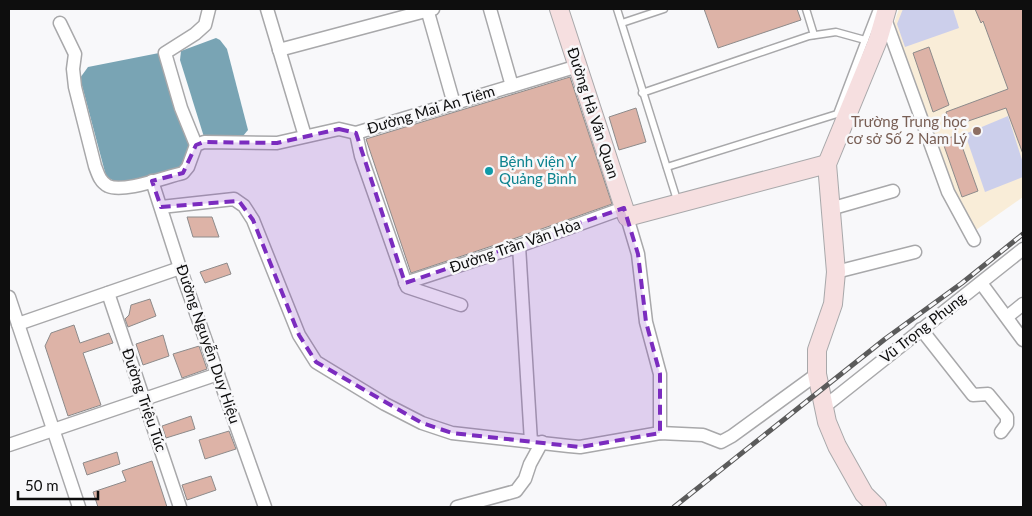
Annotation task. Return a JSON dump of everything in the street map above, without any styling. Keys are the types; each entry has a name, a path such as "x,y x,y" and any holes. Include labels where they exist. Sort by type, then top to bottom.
{"street":[{"path":"60,23 75,54 75,87 100,178 107,186 116,188 182,173 188,167 196,146 181,108 165,53 195,34 205,24 209,9"},
{"path":"268,9 306,136"},
{"path":"279,50 429,9 454,104"},
{"path":"490,9 512,86"},
{"name":"Đường Hà Văn Quan","path":"560,9 625,212"},
{"path":"877,507 864,494 834,438 824,407 817,374 818,350 833,304 836,272 827,164 878,40 883,11"},
{"path":"883,11 948,192 974,240"},
{"name":"Đường Mai An Tiêm","path":"196,146 204,142 277,143 340,129 356,133 578,66"},
{"path":"356,133 361,156 405,283 410,289 460,305"},
{"name":"Đường Trần Văn Hòa","path":"405,283 625,212 678,204 827,164"},
{"name":"Đường Nguyễn Duy Hiệu","path":"152,181 180,268 265,507"},
{"path":"830,209 893,191"},
{"path":"161,207 234,199 244,206 253,220 304,346 316,362 385,404 435,429 580,447 660,432 703,435 721,442 817,374"},
{"path":"625,212 638,254 646,322 660,374 660,432"},
{"path":"457,507 516,491 525,479 537,442 519,246"},
{"name":"Vũ Trọng Phụng","path":"824,407 921,328 1023,250"},
{"path":"836,272 915,252"},
{"path":"18,324 180,268"},
{"path":"981,282 1023,340"},
{"name":"Đường Triệu Túc","path":"108,293 180,507"},
{"path":"9,297 79,507"},
{"path":"1007,317 1023,304"},
{"path":"921,328 973,395 988,394 1007,417 1007,424 1001,432"},
{"path":"9,445 218,374"}],"lane":[{"path":"617,9 678,204"},
{"path":"622,23 664,9"},
{"path":"806,9 814,35"},
{"path":"667,168 837,114 865,40 883,11"},
{"path":"642,92 814,35 836,32 865,40"}],"highlighted area":[{"path":"339,129 356,133 405,283 624,208 638,254 646,322 660,374 660,433 580,447 452,433 422,423 316,362 299,335 253,220 239,201 161,207 152,181 183,173 196,145 204,142 277,143"}],"shaded area":[{"name":"Trường Trung học cơ sở Số 2 Nam Lý","path":"899,9 1000,9 1023,71 1023,197 976,230 952,191 894,23"},
{"path":"903,9 953,9 959,28 905,47 897,24"},
{"path":"216,38 227,49 248,130 243,136 204,137 180,60 181,51"},
{"path":"159,53 191,149 184,169 132,182 113,180 106,176 80,78 88,67"},
{"path":"1008,116 1023,163 1023,177 985,192 965,134"}],"building":[{"path":"704,9 797,9 801,20 718,48"},
{"path":"975,9 1023,9 1023,154 1006,108 951,127 946,112 1008,89 983,21 981,23"},
{"path":"929,47 949,105 933,112 913,53"},
{"name":"Bệnh viện Y Quảng Bình","path":"570,77 612,204 411,273 366,139"},
{"path":"636,108 646,142 619,150 609,117"},
{"path":"958,135 978,191 962,197 942,140"},
{"path":"187,217 212,217 219,237 193,237"},
{"path":"227,263 231,274 205,283 200,272"},
{"path":"150,299 156,316 128,327 125,319 129,315 131,305"},
{"path":"74,325 80,343 109,333 113,343 83,353 101,405 68,416 45,346 51,333"},
{"path":"163,335 169,356 143,365 136,344"},
{"path":"199,346 207,369 182,378 173,354"},
{"path":"191,416 195,429 166,438 162,426"},
{"path":"229,431 236,449 205,459 199,440"},
{"path":"117,452 120,464 87,475 83,463"},
{"path":"152,461 167,507 98,507 93,492 126,481 122,471"},
{"path":"211,476 216,490 187,500 182,485"}],"railway":[{"path":"674,507 885,339 962,283 1023,234"}],"place":[{"name":"Trường Trung học cơ sở Số 2 Nam Lý","path":"977,131"},
{"name":"Bệnh viện Y Quảng Bình","path":"489,171"}]}
